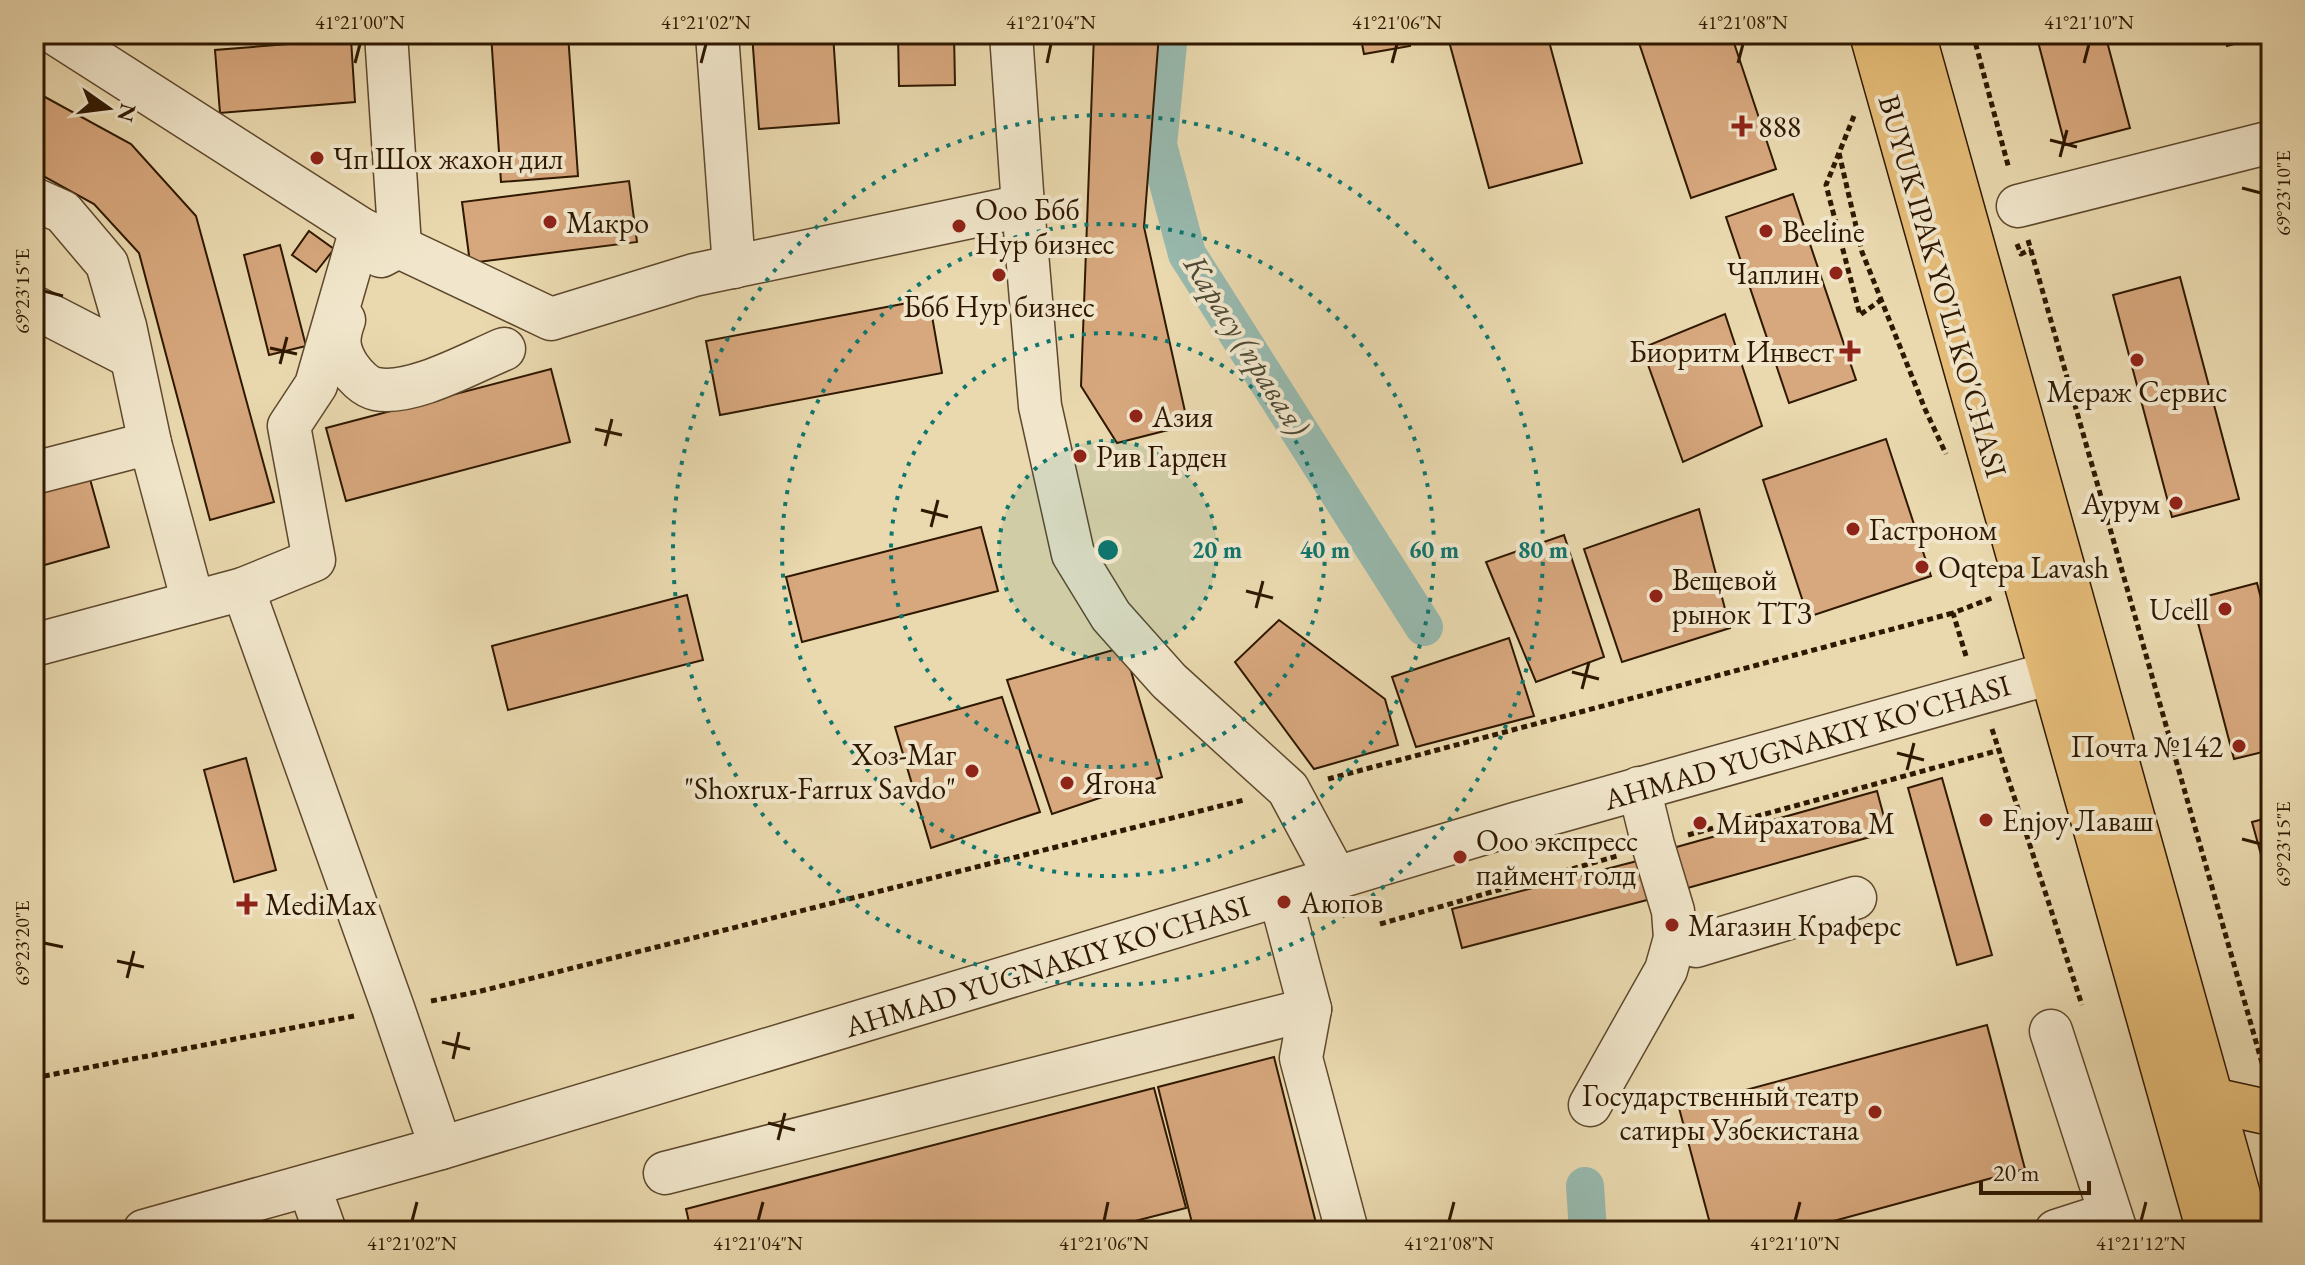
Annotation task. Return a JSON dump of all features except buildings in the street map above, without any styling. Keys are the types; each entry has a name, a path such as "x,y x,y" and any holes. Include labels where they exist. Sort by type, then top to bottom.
{"main road":[{"name":"BUYUK IPAK YO'LI KO'CHASI","path":"1872,34 2070,667"},
{"name":"BUYUK IPAK YO'LI KO'CHASI","path":"1913,34 2070,667"},
{"path":"2070,667 2194,1105 2248,1231"},
{"path":"2194,1105 2269,1097"},
{"path":"2194,1105 2209,1231"}],"street":[{"path":"56,34 361,229 551,319 694,275 1023,206"},
{"path":"386,34 400,246"},
{"path":"717,34 734,267"},
{"path":"1011,34 1040,406 1073,554 1111,616 1169,681 1288,789 1336,878"},
{"path":"2018,206 2271,142"},
{"path":"34,199 63,212 107,264 125,326 150,443 193,602"},
{"path":"34,645 243,589 314,560 289,426 316,385 361,229"},
{"path":"400,246 381,256 366,270 340,330 339,351 353,374 373,389 399,390 504,349"},
{"path":"34,307 131,357"},
{"path":"34,473 150,443"},
{"path":"243,589 441,1148"},
{"name":"AHMAD YUGNAKIY KO'CHASI","path":"144,1231 441,1148 1639,788 2070,667"},
{"path":"1590,1105 1666,970 1675,938 1673,911 1639,788"},
{"path":"1280,896 1310,1009 1301,1058 1347,1231"},
{"path":"1675,938 1696,946 1855,898"},
{"path":"665,1173 1310,1009"},
{"path":"2056,1231 2112,1222 2068,1024"},
{"path":"309,1186 325,1231"}],"path":[{"path":"1973,34 2018,206 2269,1097"},
{"path":"1854,115 1826,185 1860,315 1881,300"},
{"path":"1839,153 1862,252 1951,467"},
{"path":"2021,254 2031,249"},
{"path":"34,1078 477,992 1288,789 1953,613 1999,595"},
{"path":"1953,613 1978,694 2000,750 2068,1024"}],"waterway":[{"name":"Карасу (правая)","path":"1169,34 1158,145 1187,254 1424,627"},
{"name":"Карасу (правая)","path":"1585,1186 1588,1231"}],"place":[{"name":"888","path":"1742,126"},
{"name":"Чп Шох жахон дил","path":"317,158"},
{"name":"Макро","path":"550,222"},
{"name":"Ооо Ббб Нур бизнес","path":"959,226"},
{"name":"Beeline","path":"1766,231"},
{"name":"Чаплин","path":"1836,273"},
{"name":"Ббб Нур бизнес","path":"999,275"},
{"name":"Биоритм Инвест","path":"1850,351"},
{"name":"Мераж Сервис","path":"2137,360"},
{"name":"Азия","path":"1136,416"},
{"name":"Рив Гарден","path":"1080,456"},
{"name":"Аурум","path":"2176,503"},
{"name":"Гастроном","path":"1853,529"},
{"name":"Oqtepa Lavash","path":"1922,567"},
{"name":"Вещевой рынок ТТЗ","path":"1656,596"},
{"name":"Ucell","path":"2225,609"},
{"name":"Почта №142","path":"2239,746"},
{"name":"Хоз-Маг \"Shoxrux-Farrux Savdo\"","path":"972,771"},
{"name":"Ягона","path":"1067,783"},
{"name":"Enjoy Лаваш","path":"1986,820"},
{"name":"Мирахатова М","path":"1700,823"},
{"name":"Ооо экспресс паймент голд","path":"1460,857"},
{"name":"Аюпов","path":"1284,902"},
{"name":"MediMax","path":"247,904"},
{"name":"Магазин Краферс","path":"1672,925"},
{"name":"Государственный театр сатиры Узбекистана","path":"1875,1112"}]}
